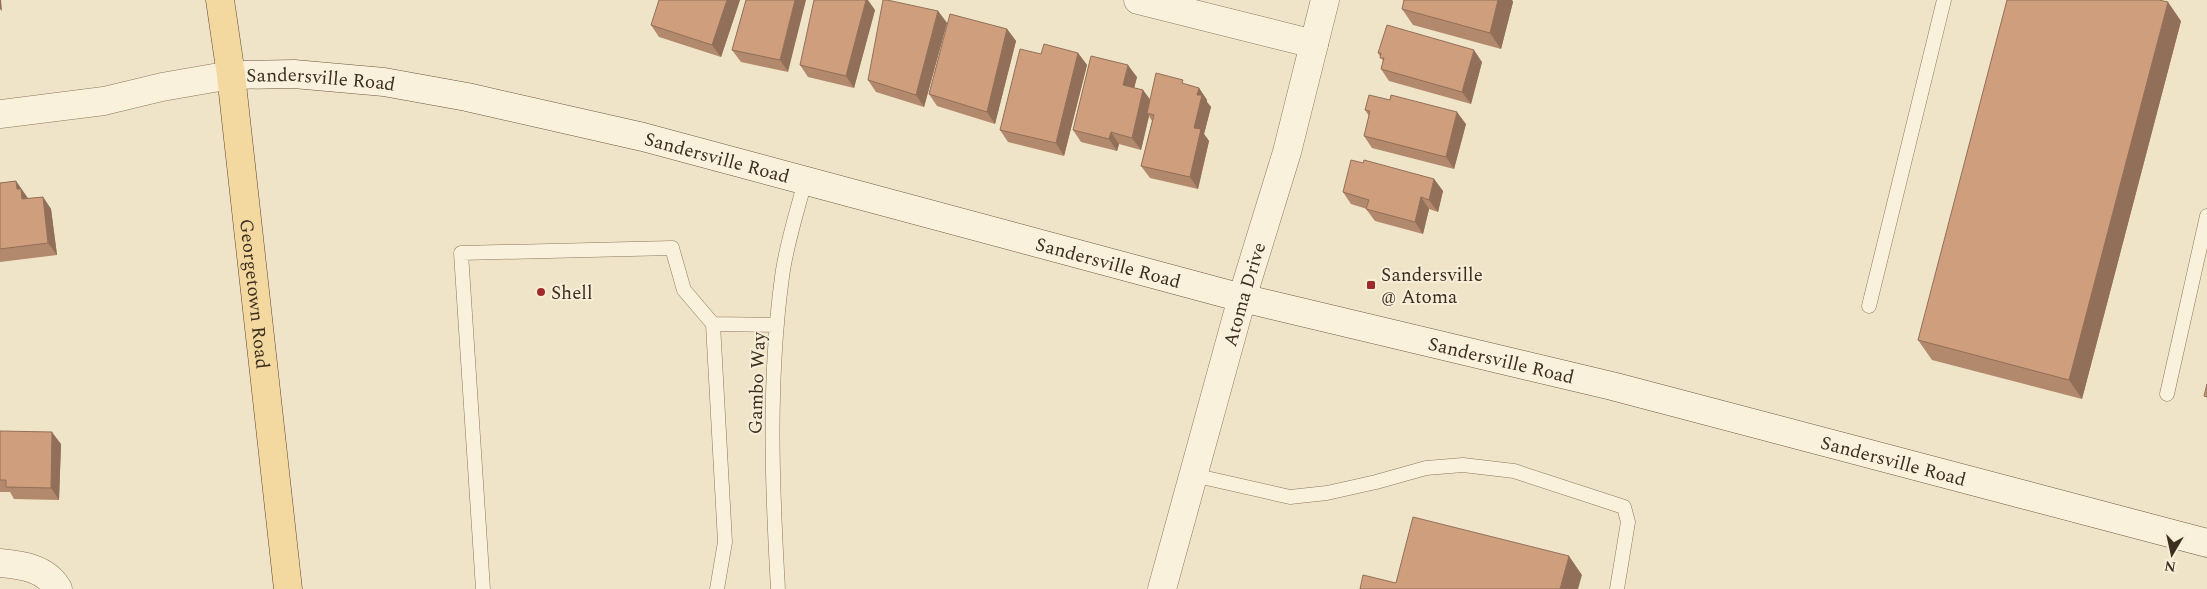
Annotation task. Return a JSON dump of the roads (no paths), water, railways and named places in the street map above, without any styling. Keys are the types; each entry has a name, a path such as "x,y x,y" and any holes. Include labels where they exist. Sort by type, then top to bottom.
{"main road":[{"name":"Georgetown Road","path":"220,0 231,75 288,589"}],"street":[{"path":"1138,0 1314,44"},
{"name":"Atoma Drive","path":"1162,589 1242,298 1287,152 1325,0"},
{"name":"Sandersville Road","path":"0,114 104,101 162,87 231,75 294,74 374,82 467,97 643,137 1242,298 1621,389 2207,543"},
{"path":"0,562 22,565 43,573 53,580 58,589"}],"lane":[{"path":"1870,306 1944,0"},
{"name":"Gambo Way","path":"778,589 773,486 772,370 782,275 805,180"},
{"path":"2167,394 2207,216"},
{"path":"483,589 461,254 672,248 684,290 713,324 725,542 717,589"},
{"path":"713,324 777,325"},
{"path":"1193,475 1290,497 1344,490 1426,468 1462,465 1514,471 1624,507 1628,522 1617,589"}],"place":[{"name":"Sandersville @ Atoma","path":"1371,285"},
{"name":"Shell","path":"541,292"}]}
